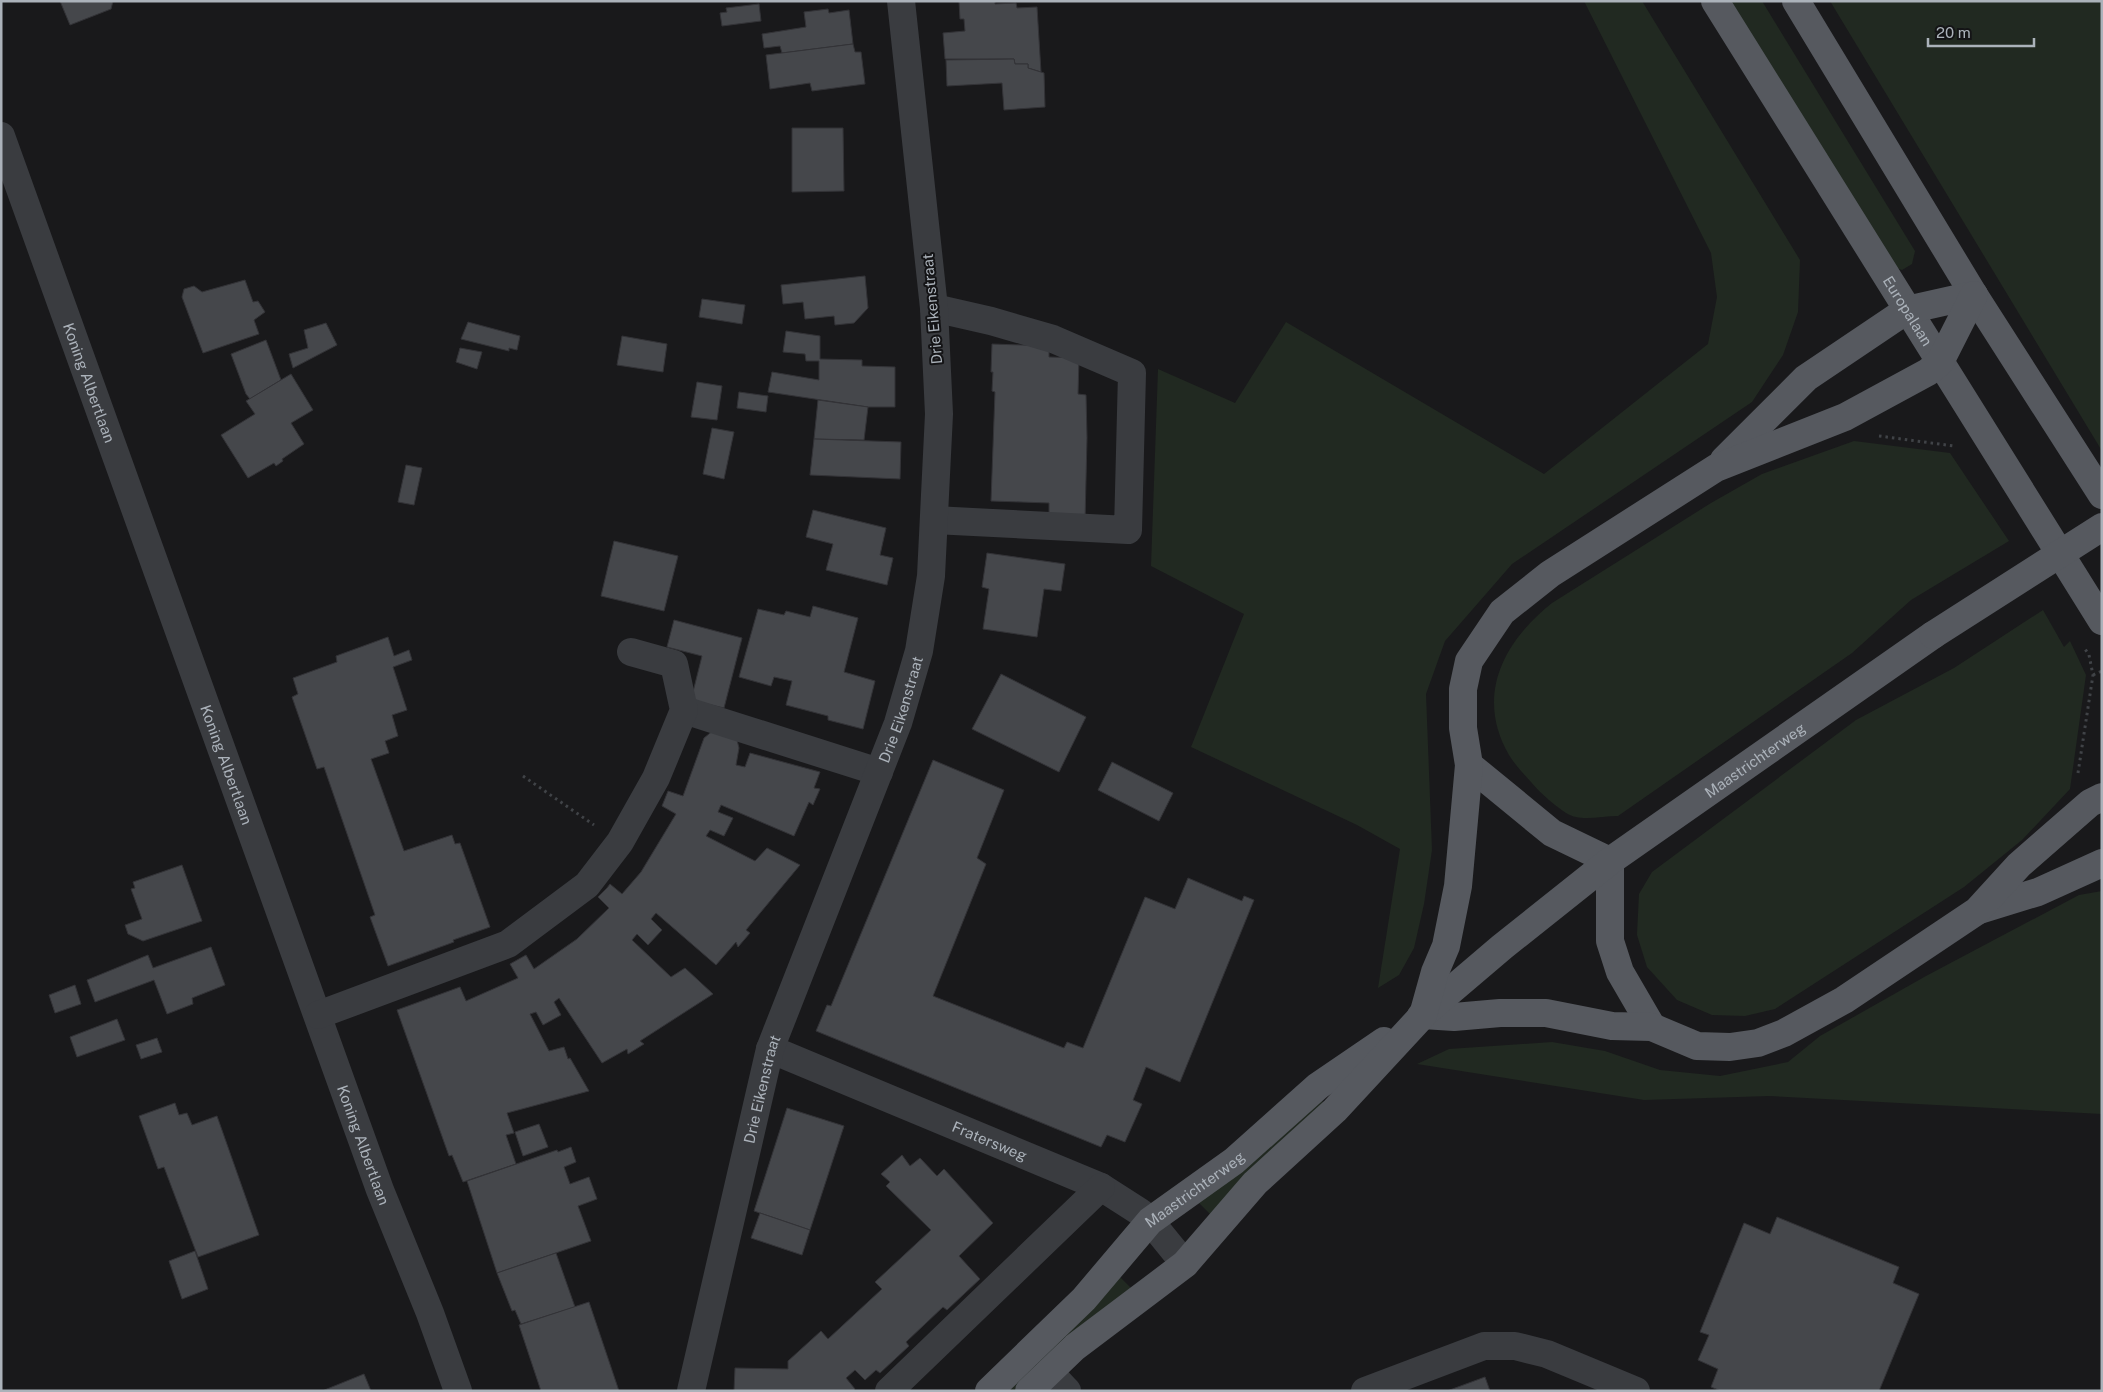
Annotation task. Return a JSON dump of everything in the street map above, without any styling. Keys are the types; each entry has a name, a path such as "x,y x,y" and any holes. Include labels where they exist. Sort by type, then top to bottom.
{"main road":[{"name":"Europalaan","path":"1715,1 2102,620"},
{"path":"1796,1 1974,295 2102,495"},
{"path":"1716,468 1806,378 1907,310 1974,295"},
{"path":"1974,295 1940,362 1928,372 1844,416 1716,468 1550,574 1502,612 1469,662 1463,689 1463,728 1469,765 1462,855 1454,914 1423,1014 1454,1017 1500,1013 1546,1013 1612,1026 1652,1027 1698,1046 1730,1048 1758,1042 1784,1033 1844,1000 1978,911 2018,865 2090,803 2102,797"},
{"name":"Maastrichterweg","path":"989,1391 1084,1299 1150,1221 1234,1161 1318,1086 1423,1014 1502,946 1610,861 1933,635 2102,527"},
{"path":"1469,765 1552,833 1610,861 1610,941 1620,972 1652,1027"},
{"path":"1978,911 2038,892 2102,863"},
{"name":"Maastrichterweg","path":"1029,1391 1058,1381 1075,1347 1185,1264 1255,1183 1335,1110 1423,1014"}],"street":[{"name":"Drie Eikenstraat","path":"692,1391 770,1049 898,723 919,651 931,576 939,414 934,308 902,1"},
{"name":"Koning Albertlaan","path":"1,136 380,1190 430,1312 458,1391"},
{"path":"934,308 991,321 1053,339 1132,373 1128,530 934,520"},
{"path":"318,1016 508,944 587,885 620,842 656,778 684,710 674,664 631,652"},
{"path":"684,710 879,772"},
{"name":"Fratersweg","path":"770,1049 1101,1187 1150,1221 1185,1264"},
{"path":"889,1391 1101,1187"},
{"path":"1365,1391 1484,1346 1508,1346 1547,1354 1636,1391"}],"path":[{"path":"2093,675 2102,671"},
{"path":"523,776 620,842"}],"shaded area":[{"path":"1584,1 1642,1 1800,260 1798,312 1783,355 1752,402 1512,564 1445,641 1426,694 1432,850 1424,904 1414,948 1399,975 1378,988 1400,849 1357,825 1191,747 1244,614 1151,566 1158,369 1235,403 1286,322 1544,474 1708,344 1717,297 1711,253"},
{"path":"1726,1 1762,1 1915,251 1912,264 1902,270 1894,267"},
{"path":"1830,1 2102,1 2102,451"},
{"path":"1854,441 1950,453 2009,541 1911,600 1852,653 1618,816 1581,818 1571,816 1552,802 1534,786 1509,755 1499,733 1494,712 1495,691 1499,671 1520,635 1552,603 1711,503 1762,474"},
{"path":"2043,610 2064,647 2070,641 2086,675 2070,789 2022,840 1964,887 1775,1009 1745,1016 1712,1015 1677,1000 1647,967 1637,935 1639,894 1652,872 1856,720 1954,668"},
{"path":"2102,891 2102,1114 1769,1096 1644,1100 1417,1064 1449,1049 1552,1042 1605,1051 1660,1070 1720,1076 1788,1062 1820,1036 1926,976 2079,895"},
{"path":"1321,1100 1325,1104 1214,1218 1196,1200"},
{"path":"1116,1273 1134,1291 1057,1350 1015,1391 1001,1391"}],"building":[{"path":"60,1 113,1 111,9 70,25"},
{"path":"959,1 995,1 995,4 1016,3 1017,8 1037,7 1041,72 1028,68 1028,64 1015,64 1014,59 945,59 943,33 965,31 964,19 960,19"},
{"path":"759,4 761,21 722,26 720,13 727,12 726,8"},
{"path":"828,9 829,13 849,10 853,44 782,53 780,46 764,48 762,34 806,27 804,12"},
{"path":"853,44 855,52 861,52 865,84 812,91 810,83 770,89 766,55"},
{"path":"1014,59 1015,64 1028,64 1028,68 1044,73 1045,107 1004,110 1002,83 947,86 946,60"},
{"path":"792,128 843,128 844,191 792,192"},
{"path":"865,276 868,308 854,323 835,325 834,316 805,319 803,302 783,304 781,285"},
{"path":"245,280 253,302 258,301 265,312 254,320 259,334 203,353 182,297 184,289 194,286 202,292"},
{"path":"702,299 745,305 742,324 699,317"},
{"path":"468,322 520,336 517,350 509,348 509,351 461,339"},
{"path":"326,323 337,345 293,368 289,354 308,348 304,330"},
{"path":"786,331 820,336 820,359 862,360 862,366 895,367 895,407 868,407 768,392 772,372 819,380 819,361 806,361 805,354 783,352"},
{"path":"622,336 667,344 663,372 617,365"},
{"path":"266,340 281,380 250,399 246,394 231,354"},
{"path":"992,344 1049,346 1049,357 1079,358 1078,394 1086,395 1085,521 1049,520 1049,503 991,501 995,392 992,391"},
{"path":"460,348 482,352 477,369 456,362"},
{"path":"291,374 313,410 291,423 304,444 282,459 283,461 276,466 274,463 248,478 221,435 255,414 246,401"},
{"path":"697,382 722,386 717,420 691,417"},
{"path":"739,392 768,396 766,412 737,408"},
{"path":"818,400 868,407 864,440 814,439"},
{"path":"712,428 734,432 724,479 703,474"},
{"path":"814,439 901,442 900,479 810,475"},
{"path":"406,465 422,468 414,505 398,502"},
{"path":"813,510 886,528 880,555 893,558 887,585 826,570 833,544 806,537"},
{"path":"614,541 678,556 664,611 601,596"},
{"path":"987,553 1065,564 1061,591 1044,589 1037,637 983,629 989,589 982,587"},
{"path":"813,606 858,618 844,672 875,681 863,729 828,720 828,716 786,705 792,681 774,677 771,686 739,677 758,609 784,615 786,611 810,617"},
{"path":"674,620 742,638 724,708 691,700 702,656 667,647"},
{"path":"388,637 394,656 409,650 412,660 393,667 407,710 392,715 398,736 385,741 389,753 371,759 404,851 452,835 455,844 460,843 490,927 388,966 370,917 375,915 324,767 317,769 292,697 298,694 293,678 337,662 336,656"},
{"path":"1001,674 1086,717 1059,772 972,729"},
{"path":"715,729 736,736 739,748 736,765 745,767 750,753 820,772 814,788 820,789 813,805 809,802 794,836 721,805 718,812 733,818 724,836 710,830 706,836 755,861 767,848 800,865 746,930 750,933 738,947 736,942 716,965 656,913 651,919 662,930 648,945 637,934 632,940 671,977 685,968 713,994 640,1041 644,1044 628,1054 627,1049 602,1063 559,998 554,1002 561,1015 543,1025 536,1012 530,1014 549,1051 564,1047 568,1059 570,1058 589,1091 507,1113 514,1133 506,1135 516,1164 463,1182 452,1155 449,1156 397,1010 460,987 466,1001 518,978 510,964 526,955 534,969 577,939 609,908 598,897 610,884 622,894 641,872 676,814 662,806 668,791 683,796 704,738"},
{"path":"933,760 1004,790 977,858 986,864 933,996 1064,1048 1067,1042 1083,1048 1145,897 1175,909 1188,878 1242,901 1244,896 1254,900 1180,1082 1146,1067 1133,1100 1142,1104 1125,1142 1107,1135 1101,1147 816,1031 827,1005 831,1006"},
{"path":"1112,762 1173,793 1159,821 1098,790"},
{"path":"182,865 202,921 143,941 128,934 125,925 142,919 131,889 135,888 133,882"},
{"path":"211,947 225,985 192,998 193,1004 167,1014 154,980 95,1002 87,980 148,955 153,968"},
{"path":"75,985 81,1004 55,1013 49,995"},
{"path":"117,1019 125,1040 77,1057 70,1037"},
{"path":"157,1038 162,1052 141,1059 136,1045"},
{"path":"175,1103 179,1115 187,1113 192,1125 217,1116 259,1235 198,1257 164,1167 158,1169 139,1116"},
{"path":"787,1108 844,1126 810,1230 754,1211"},
{"path":"539,1124 548,1147 523,1156 515,1132"},
{"path":"571,1147 576,1162 564,1167 570,1184 589,1177 597,1199 578,1206 591,1241 497,1273 467,1181"},
{"path":"902,1155 910,1166 920,1158 937,1176 944,1169 993,1223 959,1256 980,1279 947,1310 943,1307 906,1342 909,1346 880,1373 876,1370 865,1380 855,1370 846,1378 855,1389 853,1391 734,1391 735,1368 788,1369 788,1361 821,1331 828,1339 882,1289 875,1282 931,1230 886,1186 890,1182 881,1174"},
{"path":"760,1213 810,1230 802,1255 751,1238"},
{"path":"1777,1217 1899,1267 1893,1283 1919,1294 1879,1391 1721,1391 1711,1387 1718,1369 1698,1360 1709,1335 1700,1332 1744,1223 1770,1234"},
{"path":"195,1251 208,1289 182,1299 169,1261"},
{"path":"556,1253 575,1307 521,1324 515,1310 512,1311 497,1273"},
{"path":"589,1302 619,1391 541,1391 519,1325"},
{"path":"364,1374 371,1391 322,1391"},
{"path":"1485,1377 1490,1391 1447,1391"}]}
